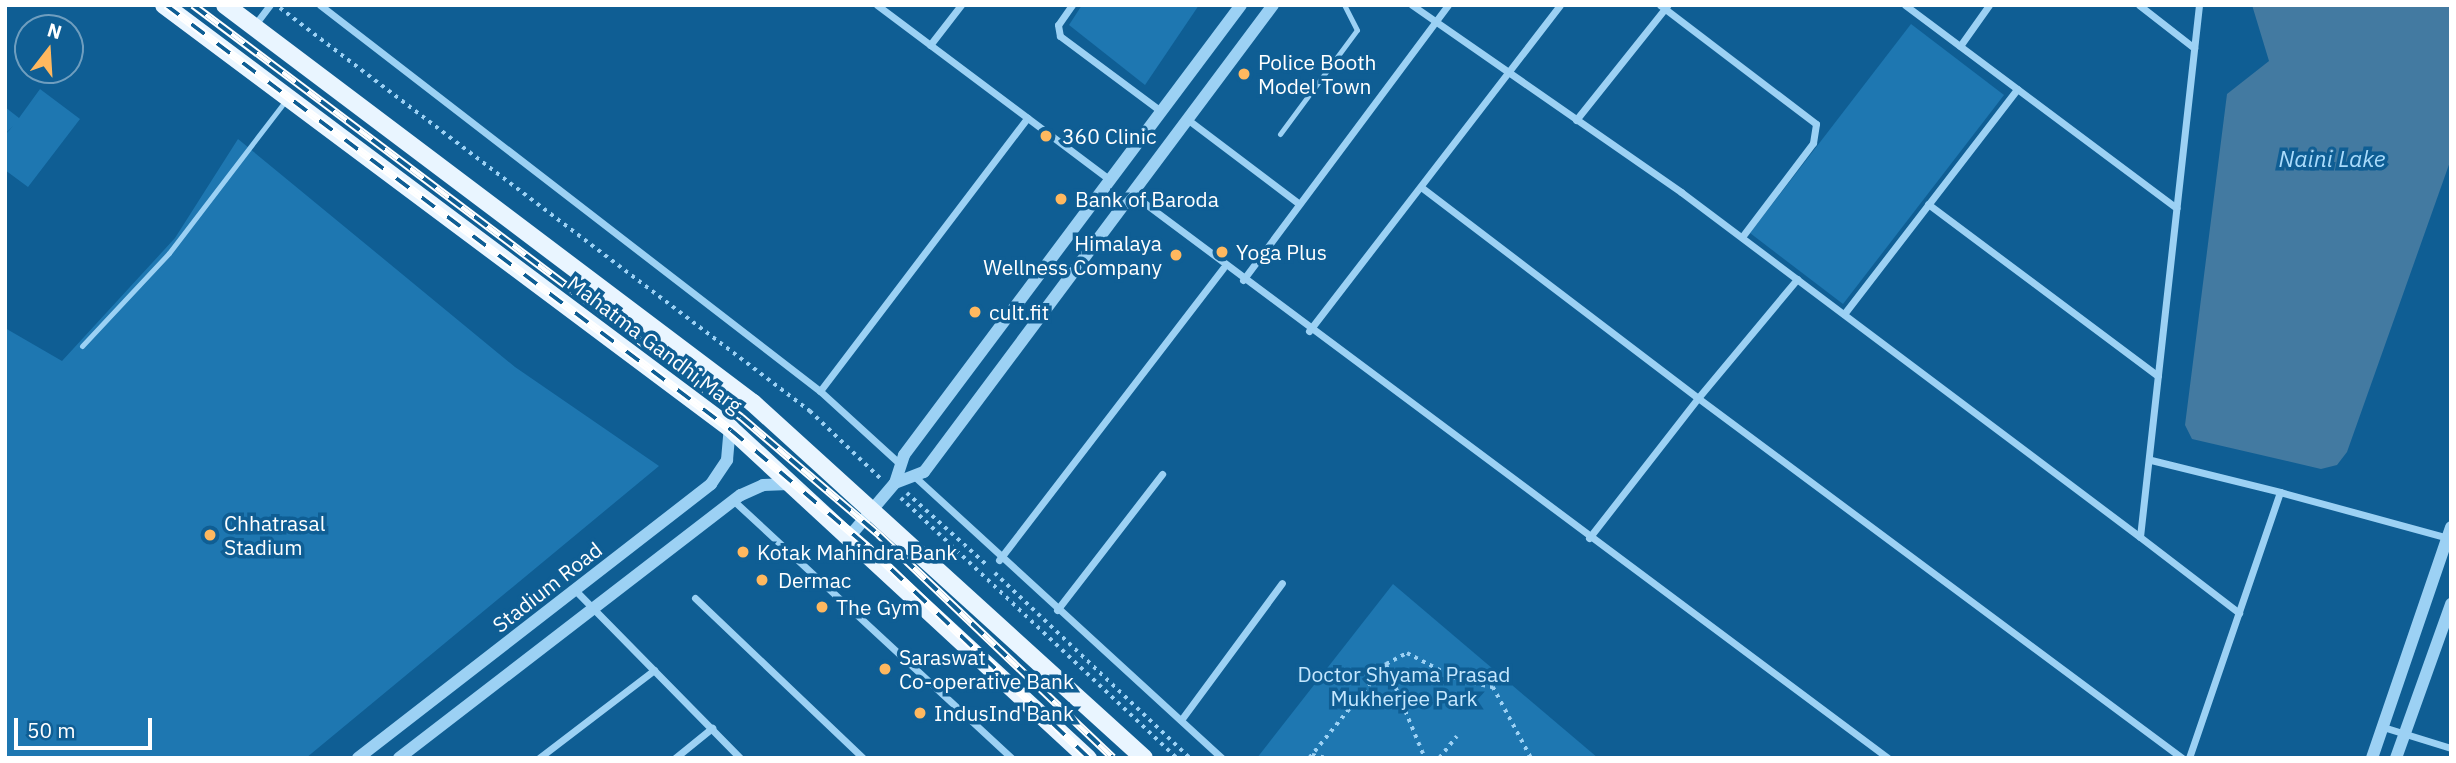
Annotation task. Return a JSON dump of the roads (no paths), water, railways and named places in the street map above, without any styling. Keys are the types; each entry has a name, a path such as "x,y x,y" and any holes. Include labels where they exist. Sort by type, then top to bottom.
{"main road":[{"name":"Mahatma Gandhi Marg","path":"164,5 730,428 1088,758"},
{"name":"Mahatma Gandhi Marg","path":"225,5 753,402 1144,758"}],"street":[{"path":"254,26 270,5"},
{"path":"320,5 820,391 901,465"},
{"path":"877,5 1109,180"},
{"path":"930,45 961,5"},
{"path":"1072,5 1058,25 1060,36 1162,112"},
{"path":"897,487 901,465 1109,180 1241,5"},
{"path":"849,537 871,510 897,487 924,472 1273,5"},
{"path":"1412,5 1435,24 1742,237 2239,613"},
{"path":"1243,280 1298,202 1448,5"},
{"path":"1309,331 1560,5"},
{"path":"1905,5 2176,208"},
{"path":"1959,46 1989,5"},
{"path":"2139,5 2194,48"},
{"path":"2140,537 2151,460 2199,5"},
{"path":"1576,120 1664,6 1816,124 1813,143 1742,237"},
{"path":"1844,314 2017,89"},
{"path":"820,391 1027,118"},
{"path":"1187,119 1298,202"},
{"path":"1421,187 1698,398 2182,758"},
{"path":"1131,193 1223,268 1243,280 1888,758"},
{"path":"1928,204 2158,376"},
{"path":"999,560 1223,268"},
{"path":"1589,538 1698,398 1797,279"},
{"name":"Stadium Road","path":"358,758 711,484 727,460 730,428"},
{"path":"2151,460 2449,535 2372,758"},
{"path":"1057,610 1162,474"},
{"path":"914,476 999,560 1222,758"},
{"path":"400,758 734,502 763,485 789,484"},
{"path":"2189,758 2280,492"},
{"path":"734,502 1012,758"},
{"path":"1181,720 1282,583"},
{"path":"574,589 740,758"},
{"path":"695,598 863,758"},
{"path":"2396,758 2451,604"},
{"path":"539,758 654,670"},
{"path":"2383,727 2405,731 2451,748"},
{"path":"675,758 712,728"}],"lane":[{"path":"1280,134 1357,30 1344,5"},
{"path":"82,346 178,242 287,97"}],"water":[{"name":"Naini Lake","path":"2252,5 2451,5 2451,159 2347,452 2337,465 2321,469 2192,439 2185,425 2227,94 2269,61"}],"railway":[{"path":"166,5 731,430 868,547 1089,758"},
{"path":"193,5 741,417 879,535 1113,758"}],"place":[{"name":"Police Booth Model Town","path":"1244,74"},
{"name":"360 Clinic","path":"1046,136"},
{"name":"Bank of Baroda","path":"1061,199"},
{"name":"Yoga Plus","path":"1222,252"},
{"name":"Himalaya Wellness Company","path":"1176,255"},
{"name":"cult.fit","path":"975,312"},
{"name":"Chhatrasal Stadium","path":"210,535"},
{"name":"Kotak Mahindra Bank","path":"743,552"},
{"name":"Dermac","path":"762,580"},
{"name":"The Gym","path":"822,607"},
{"name":"Saraswat Co-operative Bank","path":"885,669"},
{"name":"IndusInd Bank","path":"920,713"}],"park label":[{"name":"Doctor Shyama Prasad Mukherjee Park","path":"1404,686"}]}
